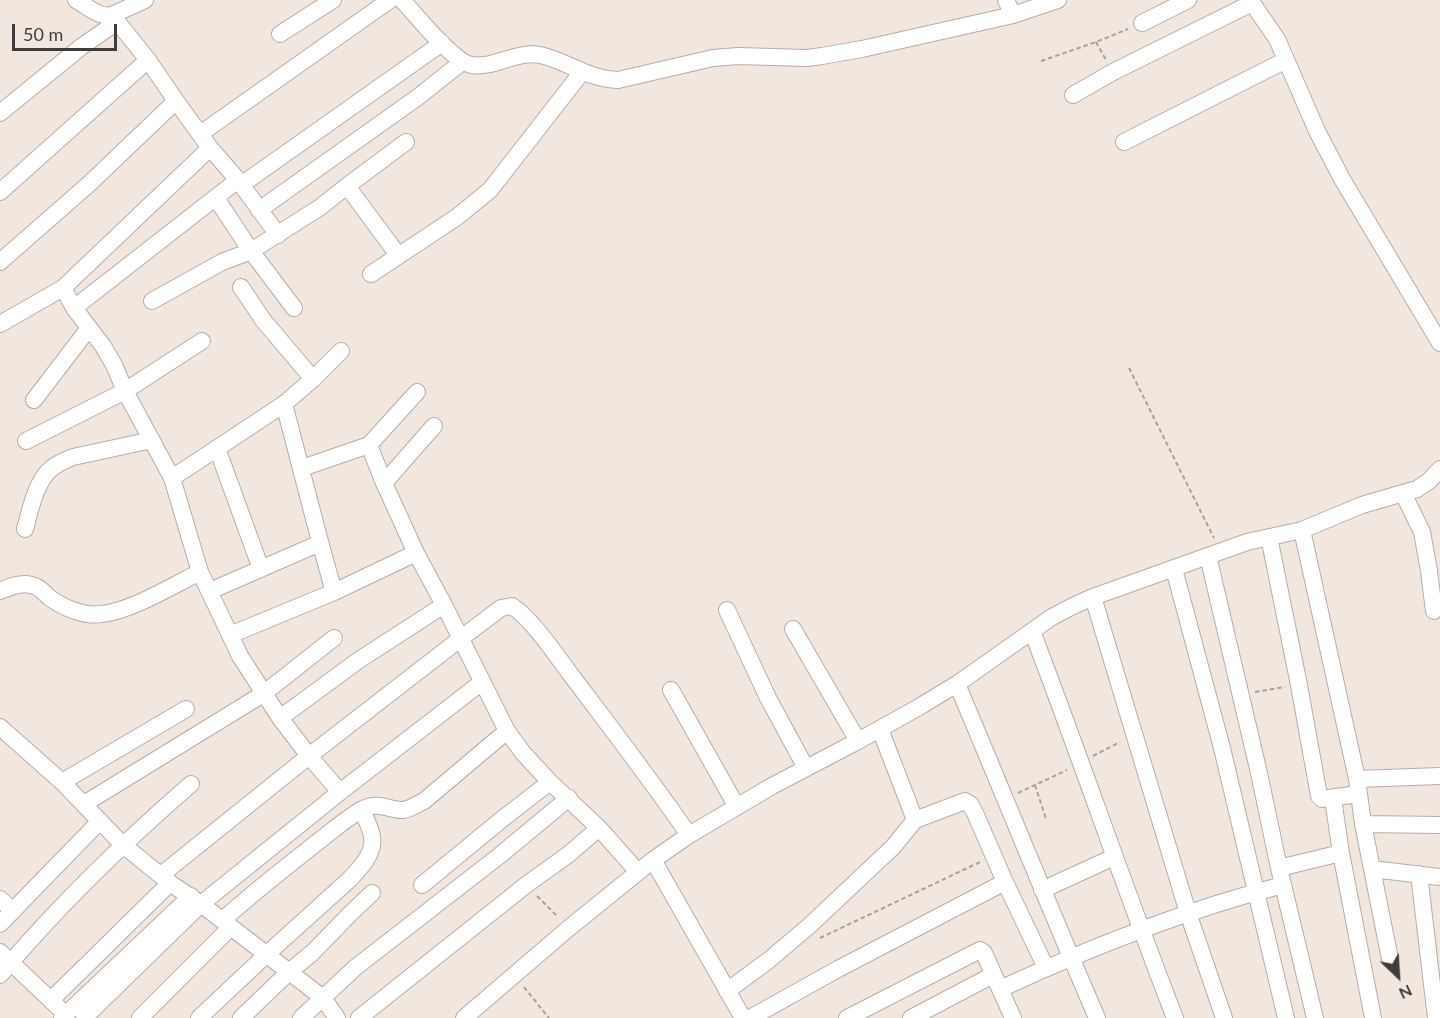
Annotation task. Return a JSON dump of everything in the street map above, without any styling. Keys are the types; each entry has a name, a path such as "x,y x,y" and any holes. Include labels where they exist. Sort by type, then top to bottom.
{"street":[{"path":"76,0 106,16 144,0"},
{"path":"280,34 333,0"},
{"path":"200,134 390,0"},
{"path":"402,0 462,62 472,66 533,54 551,58 606,80 618,80 713,57 807,58 862,49 1010,8 1048,2"},
{"path":"1142,23 1188,0"},
{"path":"1073,95 1251,1 1277,39 1317,131 1342,179 1440,343"},
{"path":"114,12 176,102 278,235"},
{"path":"0,113 81,47 114,12"},
{"path":"75,308 216,198 442,43"},
{"path":"0,192 148,60"},
{"path":"1124,142 1287,60"},
{"path":"259,210 408,104 462,62"},
{"path":"371,274 457,217 490,190 582,72"},
{"path":"0,262 89,184 176,102"},
{"path":"152,301 222,262 251,251 278,235 319,208 406,142"},
{"path":"1,321 63,288 210,148"},
{"path":"347,186 398,255"},
{"path":"216,198 251,251 294,308"},
{"path":"241,287 263,320 314,379"},
{"path":"63,288 114,365 125,391 172,478 200,572 240,656 280,718 340,792"},
{"path":"34,400 89,328"},
{"path":"26,441 125,391 202,342"},
{"path":"172,478 284,404 314,379 341,351"},
{"path":"302,468 369,445 417,392"},
{"path":"284,404 334,592"},
{"path":"384,483 434,426"},
{"path":"25,529 33,500 41,483 52,468 73,457 152,440"},
{"path":"369,445 416,553 507,731 523,753 550,782 599,828 639,872"},
{"path":"216,448 261,569"},
{"path":"464,1018 569,928 653,860 688,835 957,684 1032,631 1073,606 1247,542 1302,530 1362,505 1403,493 1423,485 1440,469"},
{"path":"1403,493 1420,526 1424,540 1434,611"},
{"path":"1302,530 1358,786 1363,824 1390,959"},
{"path":"1269,537 1319,796 1322,800 1333,799 1358,786 1440,776"},
{"path":"210,591 320,543"},
{"path":"230,635 334,592 416,553"},
{"path":"1215,554 1279,868 1315,1018"},
{"path":"1174,568 1222,748 1287,1018"},
{"path":"0,591 17,585 29,584 36,586 51,599 74,610 101,615 141,601 200,572"},
{"path":"1094,597 1188,913 1224,1018"},
{"path":"280,718 359,660 444,605"},
{"path":"51,1000 165,879 309,756 501,608 512,606 521,612 653,782 688,835"},
{"path":"727,610 768,698 806,768"},
{"path":"793,629 858,741"},
{"path":"1032,631 1174,1018"},
{"path":"84,804 263,694 334,638"},
{"path":"191,784 123,845 4,963 51,1000 64,1016 196,900 482,682"},
{"path":"957,684 1042,890 1098,1018"},
{"path":"671,690 737,807"},
{"path":"62,782 186,710"},
{"path":"0,727 62,782 123,845 322,998 338,1018"},
{"path":"880,729 915,820"},
{"path":"140,1018 227,924 250,895 342,823 372,806 381,805 402,810 424,801 507,731"},
{"path":"422,885 550,782"},
{"path":"301,1018 378,948 499,856 568,798"},
{"path":"1333,799 1341,853 1373,1018"},
{"path":"727,991 769,960 833,904 893,847 915,820 958,802 967,802 975,813 1046,968"},
{"path":"200,1018 350,879 369,855 373,838 362,810"},
{"path":"0,924 100,821"},
{"path":"1363,824 1440,825"},
{"path":"359,1018 599,828"},
{"path":"1279,868 1341,853"},
{"path":"1042,890 1114,857"},
{"path":"653,860 743,1018"},
{"path":"1372,869 1440,877"},
{"path":"1419,874 1436,1018"},
{"path":"750,1018 838,969 1005,882"},
{"path":"911,1018 997,982 1046,968 1140,930 1188,913 1283,885"},
{"path":"241,1018 312,953 372,893"},
{"path":"0,898 13,911"},
{"path":"84,1018 196,900"},
{"path":"847,1018 977,950 984,953 1013,1018"}],"path":[{"path":"1041,61 1142,23"},
{"path":"1096,42 1113,72"},
{"path":"1129,368 1215,554"},
{"path":"1046,819 1035,786 1134,734"},
{"path":"815,940 994,856"},
{"path":"526,885 569,928"},
{"path":"514,975 549,1018"}]}
